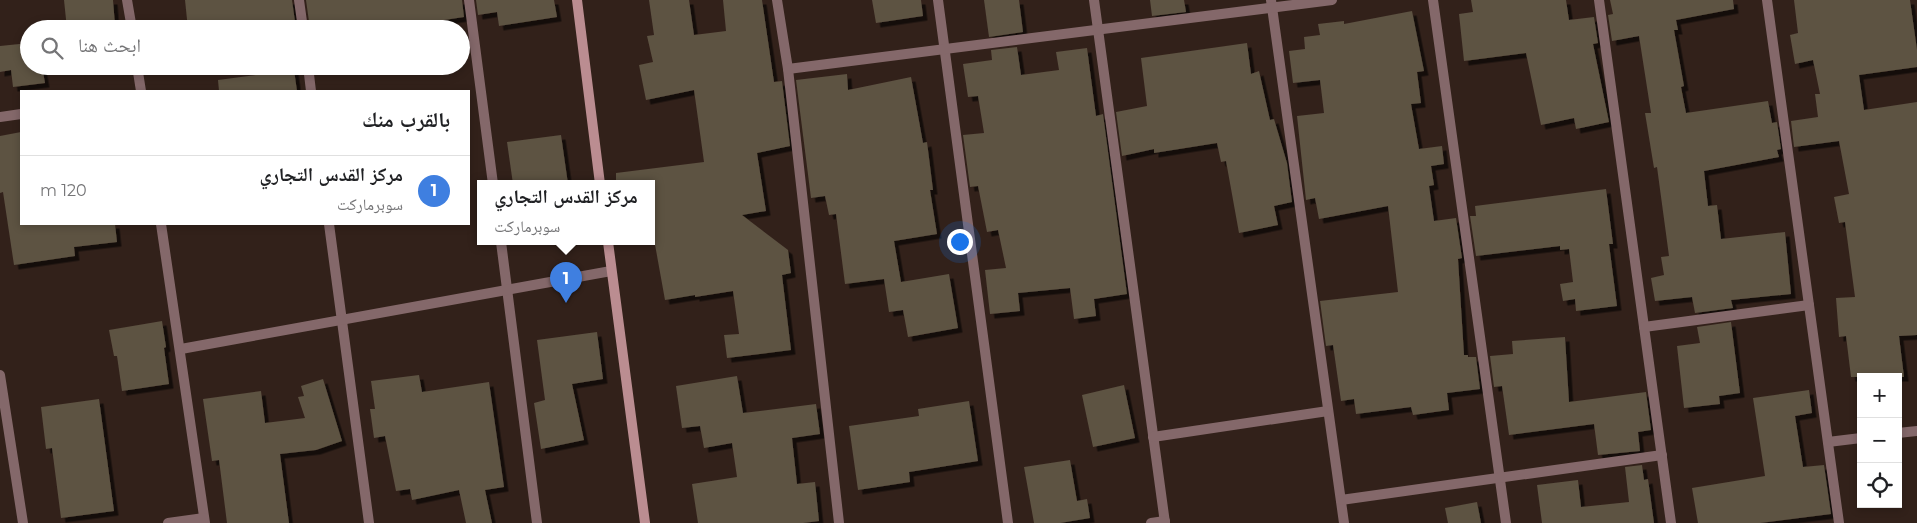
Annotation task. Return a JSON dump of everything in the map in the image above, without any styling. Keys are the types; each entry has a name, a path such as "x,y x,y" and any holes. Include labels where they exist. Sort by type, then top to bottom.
{"street":[{"path":"127,0 130,20"},
{"path":"299,0 302,20"},
{"path":"469,0 492,180"},
{"path":"576,0 599,180"},
{"path":"777,0 788,68 839,523"},
{"path":"938,0 1008,523"},
{"path":"1094,0 1165,522 1151,523"},
{"path":"788,68 1098,30 1271,4 1332,0"},
{"path":"1433,0 1506,523"},
{"path":"1599,0 1671,523"},
{"path":"1767,0 1839,523"},
{"path":"1271,4 1344,523"},
{"path":"138,75 141,90"},
{"path":"309,75 311,90"},
{"path":"0,117 20,114"},
{"path":"161,225 205,520 168,523"},
{"path":"329,225 369,523"},
{"path":"501,245 537,523"},
{"path":"608,245 644,523"},
{"path":"180,349 611,271"},
{"path":"1644,327 1809,305"},
{"path":"0,375 23,523"},
{"path":"1154,437 1328,411"},
{"path":"1902,433 1917,431"},
{"path":"1828,442 1857,438"},
{"path":"1341,500 1662,455"}],"building":[{"path":"64,0 113,0 115,20 66,20"},
{"path":"185,0 292,0 295,20 187,20"},
{"path":"306,0 462,0 464,17 444,20 309,20"},
{"path":"476,0 554,0 557,17 499,26 497,12 478,15"},
{"path":"649,0 689,0 694,35 726,31 723,0 762,0 774,82 782,81 790,146 757,153 766,211 742,215 788,250 791,273 782,275 791,350 727,358 724,335 739,334 733,291 665,300 655,245 655,180 616,180 616,173 704,162 694,90 646,100 639,65 653,62 647,36 654,35"},
{"path":"872,0 921,0 923,16 876,23"},
{"path":"984,0 1019,0 1023,32 989,37"},
{"path":"1150,0 1184,0 1186,12 1152,16"},
{"path":"1471,0 1566,0 1569,20 1594,17 1598,43 1593,44 1609,122 1576,129 1574,118 1541,125 1526,53 1464,61 1459,14 1473,12"},
{"path":"1610,0 1733,0 1734,9 1676,20 1678,30 1674,30 1684,86 1681,87 1686,113 1768,101 1772,123 1777,122 1781,149 1777,150 1779,157 1704,171 1708,206 1717,205 1721,239 1785,232 1791,294 1731,300 1733,308 1695,313 1692,297 1655,301 1651,278 1664,275 1661,257 1669,256 1657,167 1654,168 1645,113 1651,113 1639,36 1612,41 1608,15 1613,14"},
{"path":"1794,0 1910,0 1917,50 1917,67 1859,75 1864,110 1917,102 1917,335 1899,336 1904,377 1902,377 1902,373 1857,373 1857,377 1851,377 1846,336 1839,337 1836,298 1855,297 1845,222 1839,223 1834,197 1849,194 1839,141 1794,147 1791,121 1818,117 1815,94 1820,94 1813,60 1795,64 1790,35 1798,33"},
{"path":"1412,11 1424,71 1417,72 1421,103 1411,104 1419,149 1442,146 1444,164 1431,166 1434,185 1429,186 1434,221 1456,218 1462,258 1458,259 1464,355 1476,357 1480,389 1447,393 1449,410 1413,415 1411,407 1356,414 1354,399 1341,401 1333,345 1326,346 1320,301 1398,292 1388,206 1319,219 1315,198 1306,200 1297,116 1324,113 1320,80 1293,83 1289,51 1305,49 1304,37 1320,35 1318,24 1344,21 1344,24"},
{"path":"1247,43 1251,74 1259,71 1270,120 1274,119 1287,163 1292,202 1274,206 1278,225 1239,233 1226,161 1221,162 1217,143 1154,153 1154,149 1122,156 1116,112 1147,106 1141,58"},
{"path":"20,44 20,75 44,75 45,83 13,87 11,70 0,72 0,46"},
{"path":"1017,47 1021,75 1059,70 1056,52 1087,48 1096,116 1103,114 1127,294 1094,299 1096,316 1074,319 1070,288 1018,293 1020,311 990,314 985,270 1006,268 998,230 987,232 978,186 970,187 963,135 984,133 978,96 968,97 963,64 992,60 991,50"},
{"path":"847,74 848,90 911,77 923,143 927,142 933,190 930,190 937,234 894,241 901,282 949,274 958,328 908,337 903,310 889,312 884,279 845,284 836,214 829,215 825,196 811,198 796,80"},
{"path":"256,75 295,75 297,90 219,90 218,80"},
{"path":"20,132 20,225 115,225 117,242 74,247 75,256 14,265 3,192 0,193 0,136"},
{"path":"561,135 567,180 512,180 507,142"},
{"path":"1606,189 1613,244 1609,244 1617,306 1576,311 1575,299 1563,301 1560,284 1573,282 1569,249 1560,250 1560,246 1476,256 1470,216 1476,216 1475,206"},
{"path":"162,321 169,384 122,391 117,356 114,356 109,330"},
{"path":"1731,322 1740,393 1719,396 1720,404 1684,408 1677,346 1700,343 1697,327"},
{"path":"597,332 603,379 572,384 584,440 541,449 534,403 545,400 537,340"},
{"path":"1565,337 1569,402 1646,392 1651,430 1638,432 1640,451 1598,455 1594,424 1509,435 1502,386 1494,387 1490,356 1513,354 1512,341"},
{"path":"419,375 422,392 489,382 504,487 485,490 492,523 466,523 459,490 412,500 410,489 396,491 385,436 374,438 370,409 375,409 371,381"},
{"path":"737,376 743,413 816,404 820,434 792,438 797,484 815,482 819,521 803,523 698,523 692,484 737,477 732,443 704,448 700,426 682,428 676,386"},
{"path":"323,379 342,441 316,450 280,454 289,523 227,523 219,460 212,461 203,399 261,391 265,423 305,418 298,397 304,396 301,386"},
{"path":"1124,385 1135,438 1093,447 1082,395"},
{"path":"1809,390 1812,413 1795,416 1803,467 1824,465 1831,514 1760,523 1698,523 1692,488 1765,476 1753,398"},
{"path":"99,399 114,511 61,518 52,448 46,449 41,407"},
{"path":"969,401 978,461 909,472 910,482 858,490 849,426 919,416 918,409"},
{"path":"1070,460 1077,501 1087,499 1090,518 1060,523 1034,523 1024,467"},
{"path":"1642,465 1644,480 1648,479 1654,523 1542,523 1537,485 1578,480 1581,507 1629,502 1625,467"},
{"path":"1477,502 1481,523 1448,523 1445,508"}],"place":[{"name":"مركز القدس التجاري","path":"566,303"}]}
